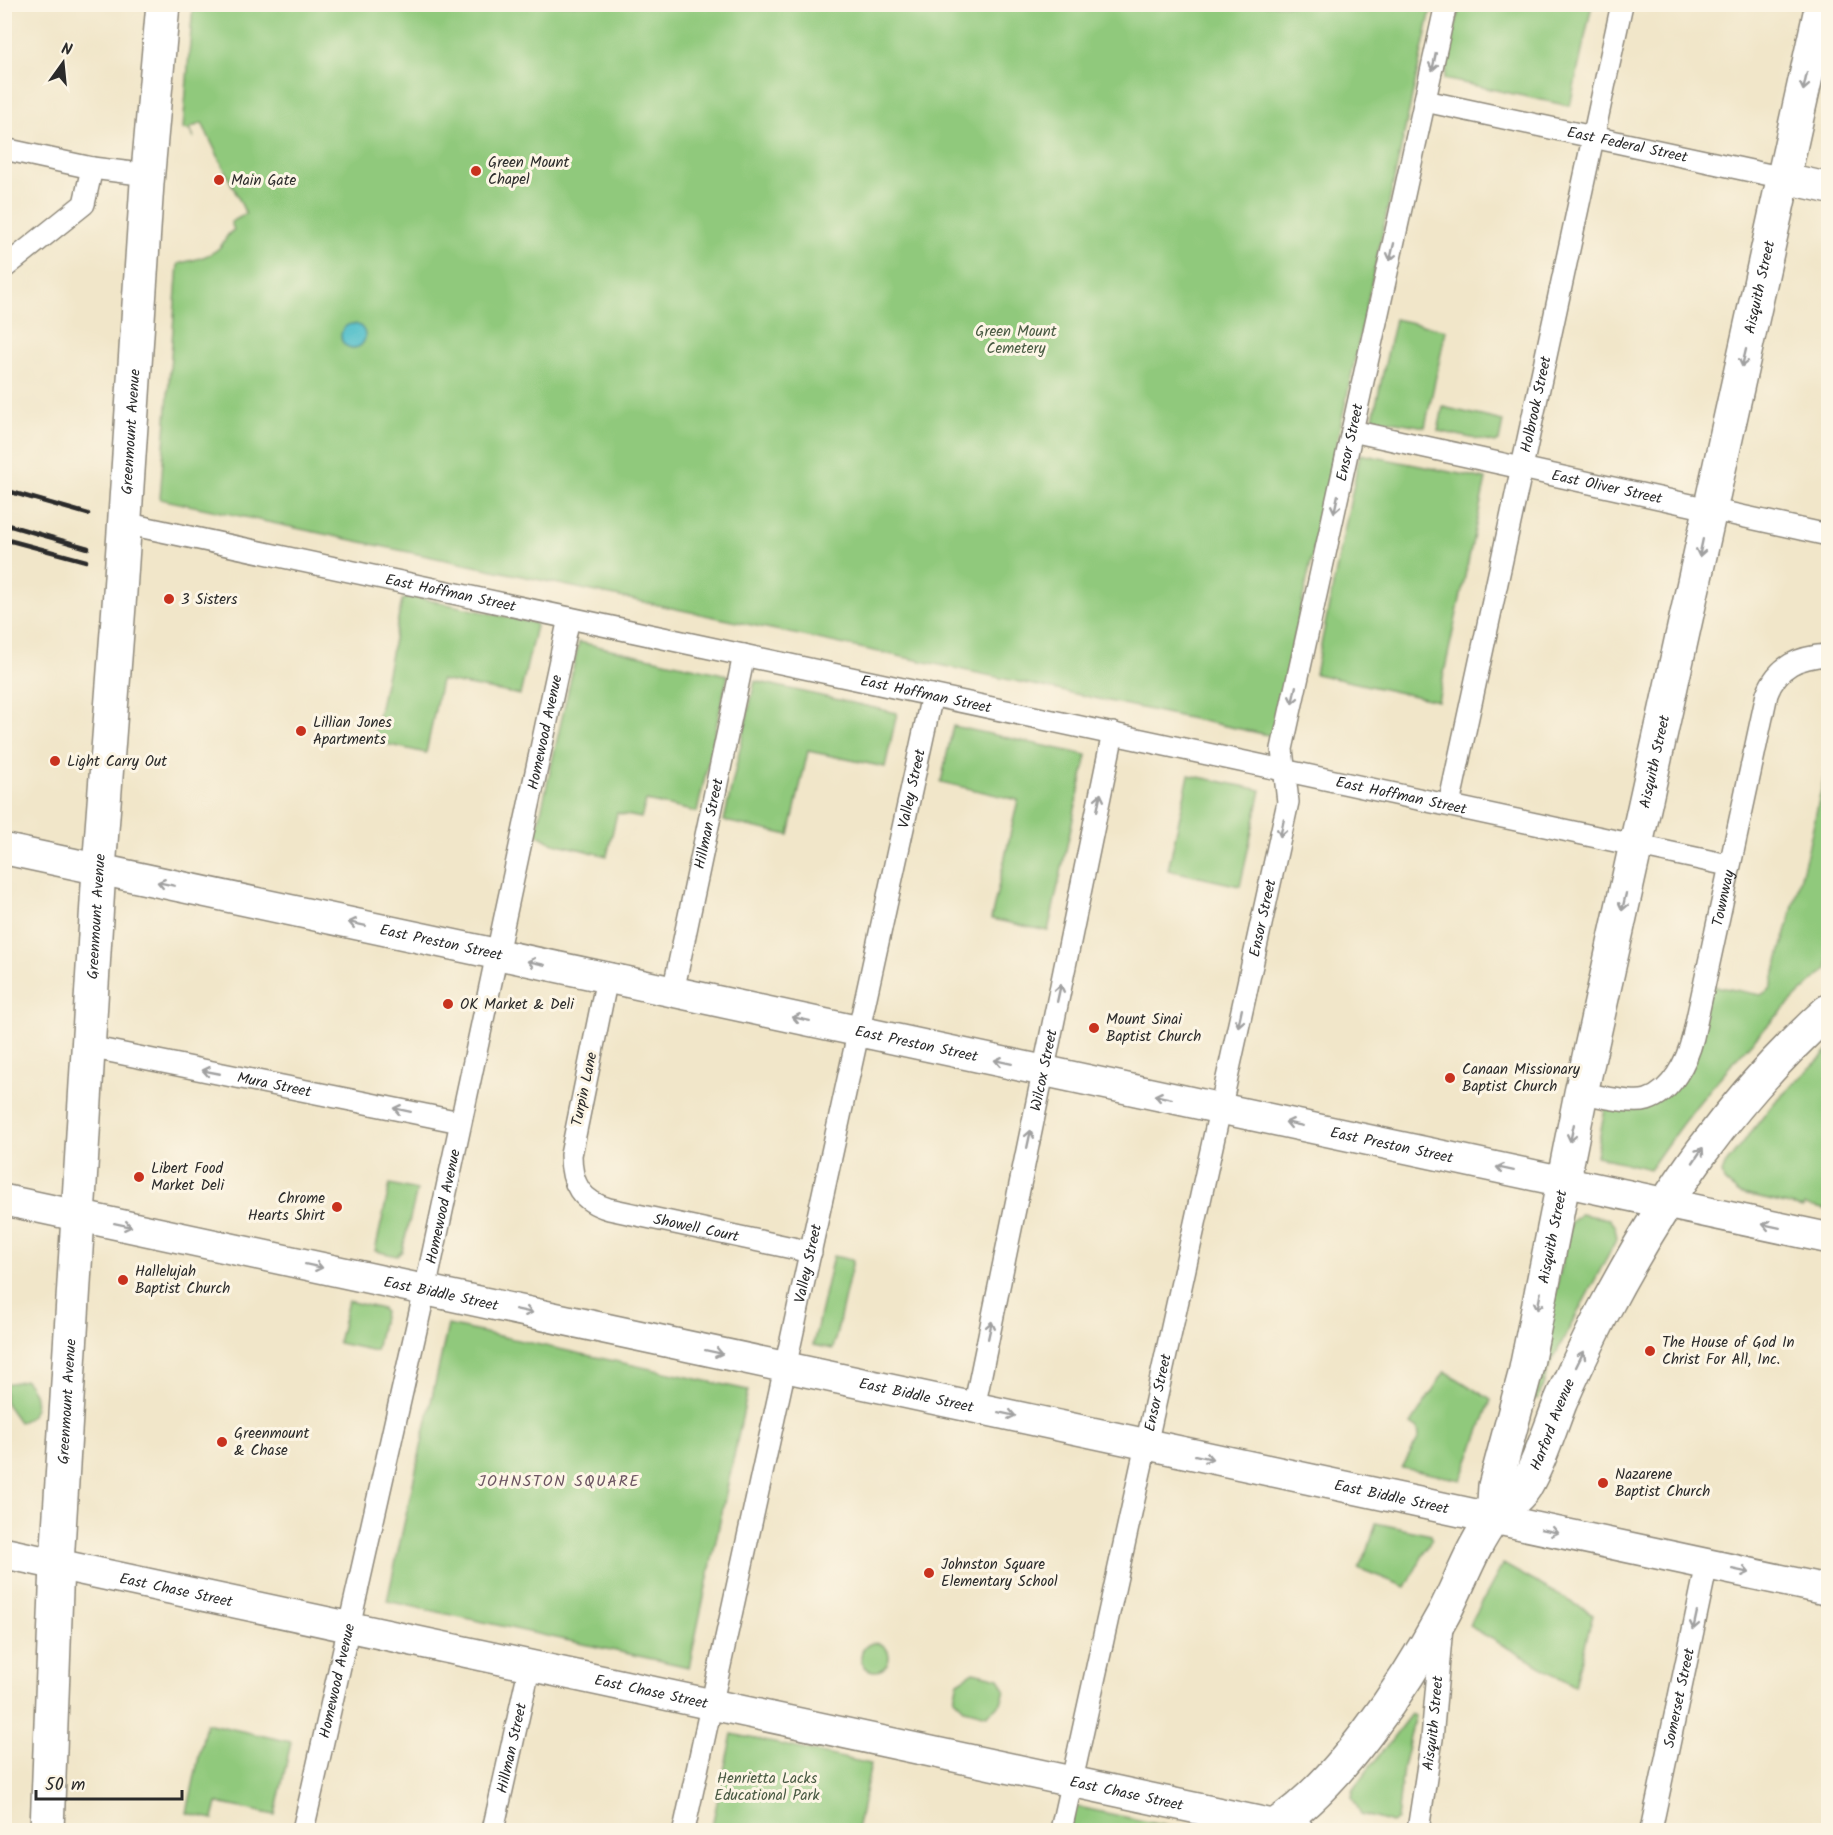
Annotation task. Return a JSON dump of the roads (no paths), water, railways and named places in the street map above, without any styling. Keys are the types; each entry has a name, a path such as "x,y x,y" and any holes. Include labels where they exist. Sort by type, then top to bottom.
{"main road":[{"name":"Greenmount Avenue","path":"47,1830 57,1564 99,869 147,175 163,4"},
{"name":"Aisquith Street","path":"1493,1518 1495,1486 1525,1374 1581,1093 1822,4"},
{"name":"East Federal Street","path":"1784,178 1828,188"},
{"name":"East Preston Street","path":"4,849 1828,1238"},
{"name":"Harford Avenue","path":"1281,1829 1355,1748 1443,1614 1493,1518 1523,1490 1539,1459 1578,1363 1626,1271 1666,1204 1732,1110 1802,1035 1828,1011"},
{"name":"East Biddle Street","path":"4,1200 1828,1590"},
{"name":"East Chase Street","path":"4,1553 1281,1829"}],"street":[{"name":"Ensor Street","path":"1061,1830 1288,802 1282,749 1446,4"},
{"name":"Holbrook Street","path":"1449,805 1622,4"},
{"name":"East Federal Street","path":"1425,101 1784,178"},
{"path":"4,150 92,168 147,175"},
{"path":"4,268 84,204 92,168"},
{"name":"East Oliver Street","path":"1352,431 1828,535"},
{"name":"East Hoffman Street","path":"124,523 1728,865"},
{"name":"Homewood Avenue","path":"303,1830 347,1626 425,1290 569,618"},
{"name":"Hillman Street","path":"673,992 744,655"},
{"name":"Townway","path":"1581,1093 1647,1100 1667,1084 1684,1065 1693,1037 1728,865 1772,681 1780,671 1796,660 1828,655"},
{"name":"Valley Street","path":"684,1830 932,695"},
{"name":"Wilcox Street","path":"974,1408 1113,734"},
{"name":"Turpin Lane","path":"584,1198 575,1185 571,1172 571,1155 608,978"},
{"name":"Mura Street","path":"89,1047 460,1122"},
{"name":"Showell Court","path":"584,1198 609,1209 811,1252"},
{"name":"Somerset Street","path":"1650,1830 1707,1564"},
{"name":"Aisquith Street","path":"1418,1830 1432,1739 1443,1614"},
{"name":"Hillman Street","path":"494,1830 530,1665"}],"water":[{"path":"353,324 361,328 365,336 361,344 353,348 345,344 341,336 345,328"}],"railway":[{"path":"4,490 88,514"},
{"path":"4,524 88,548"},
{"path":"4,539 86,561"}],"place":[{"name":"Green Mount Chapel","path":"476,171"},
{"name":"Main Gate","path":"219,180"},
{"name":"3 Sisters","path":"169,599"},
{"name":"Lillian Jones Apartments","path":"301,731"},
{"name":"Light Carry Out","path":"55,761"},
{"name":"OK Market & Deli","path":"448,1004"},
{"name":"Mount Sinai Baptist Church","path":"1094,1028"},
{"name":"Canaan Missionary Baptist Church","path":"1450,1078"},
{"name":"Libert Food Market Deli","path":"139,1177"},
{"name":"Chrome Hearts Shirt","path":"337,1207"},
{"name":"Hallelujah Baptist Church","path":"123,1280"},
{"name":"The House of God In Christ For All, Inc.","path":"1650,1351"},
{"name":"Greenmount & Chase","path":"222,1442"},
{"name":"Nazarene Baptist Church","path":"1603,1483"},
{"name":"Johnston Square Elementary School","path":"929,1573"}],"district":[{"name":"JOHNSTON SQUARE","path":"559,1480"}],"park label":[{"name":"Green Mount Cemetery","path":"1016,340"},
{"name":"Henrietta Lacks Educational Park","path":"767,1786"}]}
